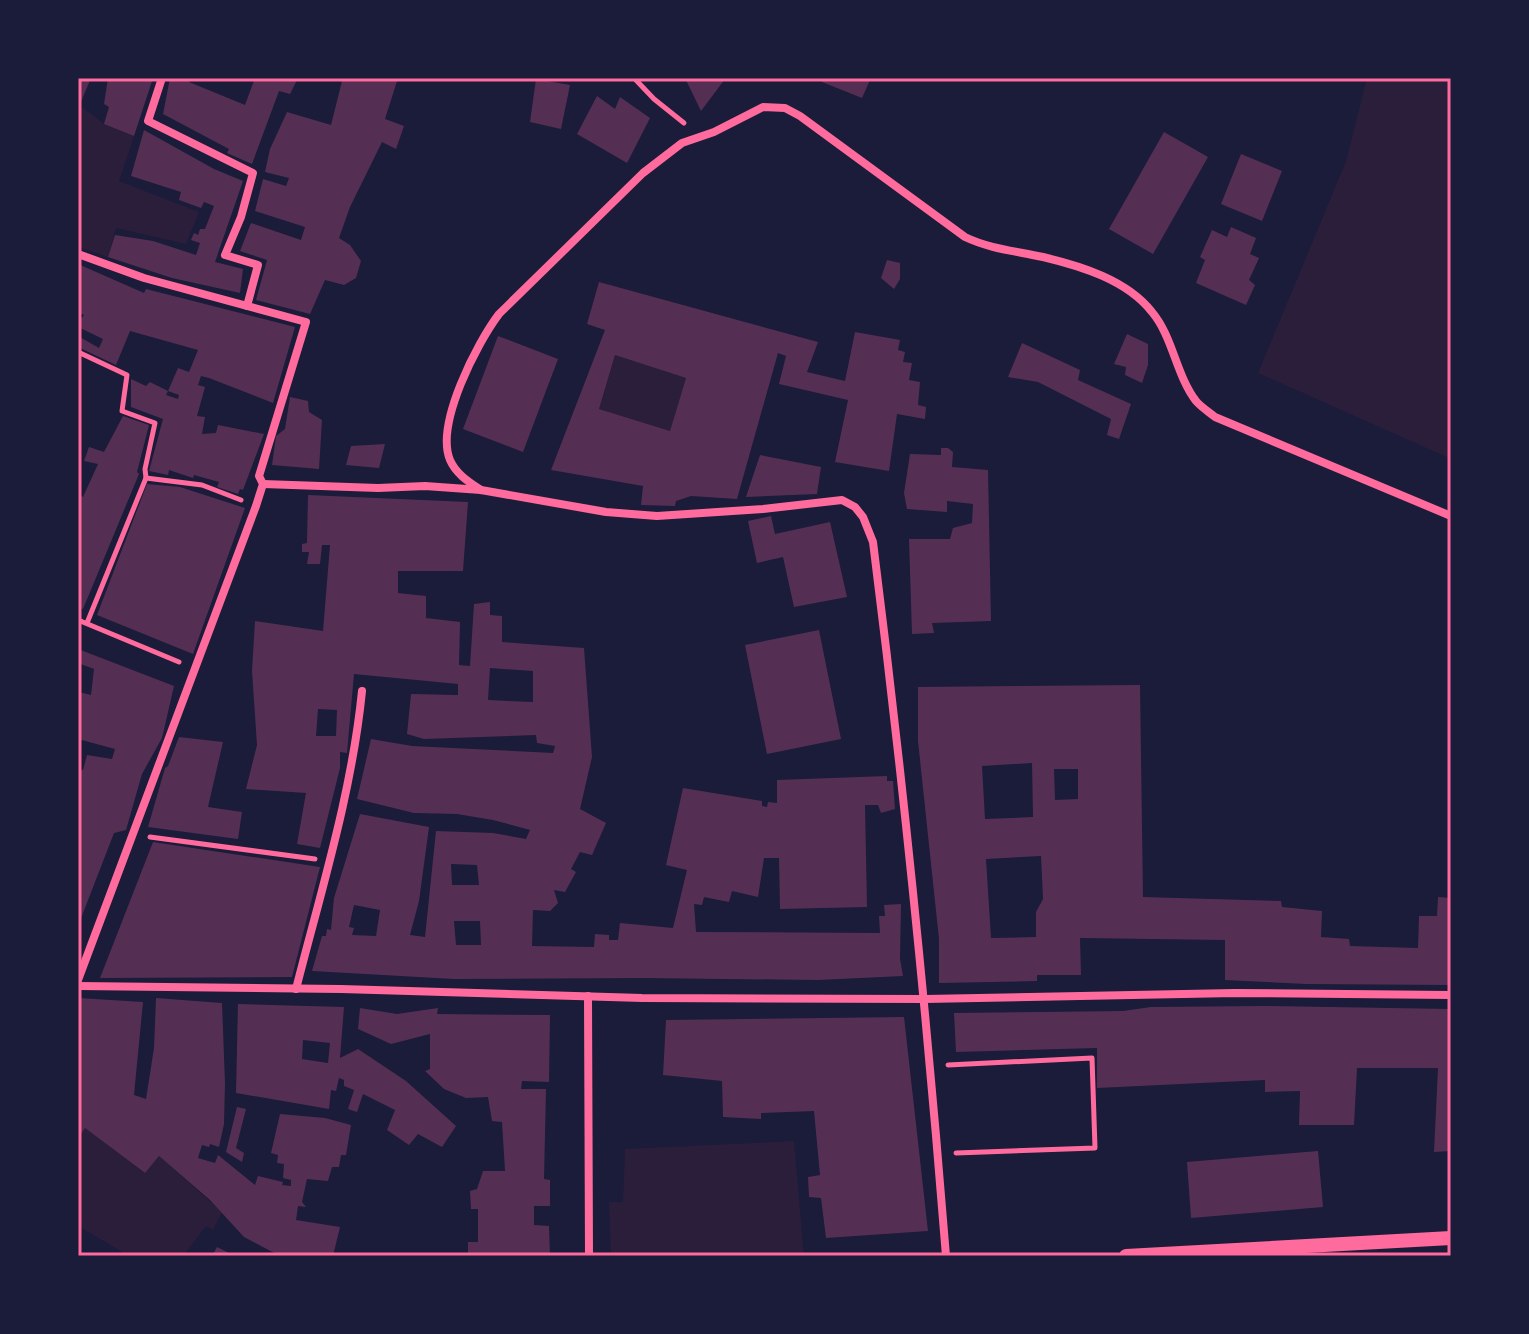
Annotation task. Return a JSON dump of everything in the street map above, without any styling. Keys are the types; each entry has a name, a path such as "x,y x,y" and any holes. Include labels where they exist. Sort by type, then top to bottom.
{"street":[{"path":"162,78 148,121 253,173 241,217 225,255 258,265 247,306"},
{"path":"481,490 459,474 449,459 446,437 461,385 486,331 499,314 643,173 682,143 763,107 785,108 793,112 965,237 989,247 1077,267 1119,285 1139,298 1154,314 1197,401 1215,417 1451,516"},
{"path":"78,254 144,278 306,322 259,476 263,484 256,506 78,983 588,996 925,999 1235,993 1451,995"},
{"path":"263,484 378,488 425,486 481,490 638,516 763,509 829,500 842,500 855,507 873,542 895,714 925,999 946,1256"},
{"path":"296,989 358,732 362,691"},
{"path":"588,996 589,1256"},
{"path":"1126,1256 1451,1238"}],"path":[{"path":"634,78 654,99 702,136"},
{"path":"78,352 127,375 122,411 155,423 145,469 146,478 87,623"},
{"path":"146,478 202,485 256,506"},
{"path":"78,620 195,669"},
{"path":"133,835 329,861"},
{"path":"931,1066 1092,1058 1095,1148 962,1153"}],"shaded area":[{"path":"1367,78 1451,78 1451,459 1258,373 1346,161"},
{"path":"78,104 104,124 134,136 119,181 199,212 186,244 116,228 108,257 78,247"},
{"path":"615,355 686,378 670,431 599,409"},
{"path":"85,1128 144,1173 159,1156 222,1212 213,1230 206,1226 183,1256 129,1256 78,1226 78,1132 81,1134"},
{"path":"794,1141 804,1256 611,1256 609,1202 623,1202 625,1149"}],"building":[{"path":"78,78 91,78 78,109"},
{"path":"108,78 153,78 134,136 104,124 109,107 104,104"},
{"path":"170,78 191,78 189,82 245,105 255,78 298,78 290,94 279,91 252,164 227,153 229,149 163,114"},
{"path":"334,78 398,78 385,119 404,126 396,149 382,142 350,207 339,238 350,245 361,261 356,278 344,285 325,280 310,314 256,300 267,260 240,251 251,223 301,240 305,227 255,211 263,179 286,186 289,178 265,172 270,149 287,112 331,125 342,81"},
{"path":"685,78 724,78 725,79 701,111"},
{"path":"824,78 870,80 862,98 822,82"},
{"path":"536,79 570,85 561,129 530,122"},
{"path":"597,96 615,109 620,97 650,118 627,163 577,134"},
{"path":"144,130 214,169 243,181 215,262 243,269 240,293 172,278 108,257 115,235 153,241 196,255 200,243 191,240 194,233 198,235 200,229 205,229 214,206 204,202 201,208 179,200 181,192 131,176"},
{"path":"1164,132 1208,157 1153,254 1109,229"},
{"path":"1241,154 1282,171 1262,221 1221,204"},
{"path":"1231,227 1256,238 1250,254 1259,258 1249,280 1255,285 1246,305 1196,283 1205,260 1200,257 1212,230 1227,237"},
{"path":"887,260 900,263 900,279 894,289 881,278"},
{"path":"78,264 144,293 146,289 295,327 273,403 201,376 198,385 205,387 197,416 205,417 202,434 216,433 218,425 264,434 243,490 240,489 238,494 217,487 219,482 194,475 193,478 169,470 168,475 149,471 163,419 131,407 131,379 146,386 150,382 168,391 178,368 189,372 198,350 130,331 116,365 78,347 78,336 99,348 103,339 78,327 78,315 82,318 84,315 78,312","holes":["168,391 179,395 178,399 166,395"]},
{"path":"599,282 818,342 807,372 845,381 855,332 900,340 898,350 905,352 903,362 912,363 909,380 920,382 918,405 926,407 925,419 897,414 889,471 835,462 848,400 779,384 786,356 778,353 737,499 691,496 676,501 675,506 641,505 643,486 551,470 605,330 587,324","holes":["615,355 686,378 670,431 599,409"]},
{"path":"1127,334 1148,344 1148,365 1142,383 1125,375 1126,367 1114,364"},
{"path":"498,336 558,359 523,452 463,429"},
{"path":"1022,343 1080,370 1078,380 1131,404 1119,439 1107,435 1111,419 1038,382 1008,377"},
{"path":"290,397 308,401 309,412 322,420 319,469 272,465 276,436 285,429"},
{"path":"123,416 149,425 139,474 83,609 78,607 78,494 83,497 98,464 84,461 89,447 104,452"},
{"path":"385,444 379,468 346,465 351,446"},
{"path":"941,448 953,452 952,467 988,470 991,621 932,623 934,633 912,634 909,539 950,539 953,528 972,523 973,504 947,501 947,512 907,509 904,493 910,454 941,455"},
{"path":"760,455 821,467 817,494 746,497"},
{"path":"147,484 180,487 245,508 193,654 97,615"},
{"path":"308,495 468,502 463,571 398,571 398,593 426,596 426,618 460,622 459,665 470,666 474,604 490,602 490,615 502,616 502,642 584,648 592,757 580,809 606,823 592,855 580,852 571,869 576,872 565,892 554,890 558,903 550,911 533,910 532,946 594,947 595,934 609,935 609,940 618,940 620,923 673,928 687,870 666,865 683,788 762,801 762,806 767,807 768,802 777,803 777,780 887,776 887,781 893,781 895,809 881,813 878,805 865,805 867,907 780,909 779,858 764,858 758,897 732,891 729,902 704,897 702,905 694,904 696,932 880,933 879,916 885,916 884,905 901,904 900,959 903,976 818,980 454,979 312,971 322,936 326,936 327,929 331,930 334,898 360,814 429,827 419,901 410,935 425,937 436,831 493,833 526,839 530,830 457,814 414,813 357,799 371,739 412,746 553,753 555,746 537,743 536,735 424,739 407,734 411,694 458,695 458,684 354,674 347,753 340,752 340,768 320,848 297,844 306,793 246,789 257,745 252,671 255,621 323,631 330,545 322,545 320,564 307,564 309,552 302,552 302,544 307,543","holes":["490,668 533,671 533,702 488,700","318,709 337,710 336,736 316,736","451,864 477,865 479,885 452,885","354,905 380,910 376,936 352,935 354,928 349,927","454,921 480,921 481,945 456,945"]},
{"path":"771,516 775,534 830,522 847,597 794,607 783,557 757,563 748,521"},
{"path":"819,630 841,739 767,754 745,645"},
{"path":"78,649 174,686 162,738 142,774 126,830 114,833 78,926 78,769 83,770 87,755 112,759 115,749 78,739 79,692 91,695 94,669 78,663"},
{"path":"1140,685 1143,897 1281,901 1282,907 1322,911 1321,937 1349,939 1350,946 1418,948 1419,916 1437,916 1438,897 1451,898 1451,985 1225,980 1225,940 1080,938 1081,975 1037,975 1037,981 939,983 939,939 918,741 918,687","holes":["1032,763 1033,817 985,819 982,766","1054,769 1078,769 1078,799 1055,800","1041,856 1043,899 1036,912 1036,937 991,938 986,859"]},
{"path":"179,737 223,742 208,807 242,812 238,839 148,827 165,768"},
{"path":"153,842 320,867 292,977 100,978"},
{"path":"78,998 143,1002 134,1095 146,1099 154,1048 156,998 222,1003 224,1124 219,1147 202,1145 198,1158 215,1163 218,1155 255,1185 258,1176 291,1186 291,1180 283,1178 284,1164 277,1163 278,1155 271,1153 280,1114 325,1118 351,1125 346,1155 341,1155 339,1167 332,1167 328,1181 307,1179 302,1202 306,1207 298,1206 296,1220 340,1227 333,1256 280,1256 244,1237 210,1200 159,1156 145,1173 85,1128 81,1134 78,1132"},
{"path":"238,1004 344,1007 340,1058 358,1049 406,1081 456,1126 442,1147 418,1134 409,1145 387,1130 395,1110 363,1094 357,1112 348,1109 354,1090 344,1086 344,1080 339,1078 336,1091 331,1090 329,1109 236,1093","holes":["303,1040 330,1043 328,1063 302,1059"]},
{"path":"1267,1006 1451,1009 1451,1151 1434,1152 1438,1068 1357,1068 1354,1125 1299,1125 1300,1091 1265,1092 1265,1080 1097,1088 1097,1048 956,1052 954,1013"},
{"path":"360,1008 397,1014 438,1008 437,1014 550,1015 549,1082 522,1081 521,1089 546,1089 544,1179 550,1180 550,1206 534,1206 534,1225 549,1226 550,1256 468,1256 468,1242 478,1242 478,1209 471,1209 470,1191 477,1189 483,1171 505,1171 502,1122 492,1121 488,1097 466,1098 444,1089 425,1071 430,1069 430,1034 391,1044 358,1029"},
{"path":"904,1017 928,1231 826,1238 821,1198 809,1197 808,1177 820,1175 814,1111 761,1113 761,1119 723,1117 722,1081 663,1075 666,1020"},
{"path":"237,1107 246,1109 236,1148 244,1153 242,1162 226,1152"},
{"path":"1318,1151 1323,1207 1191,1218 1187,1162"},
{"path":"217,1247 235,1256 212,1256"}]}
